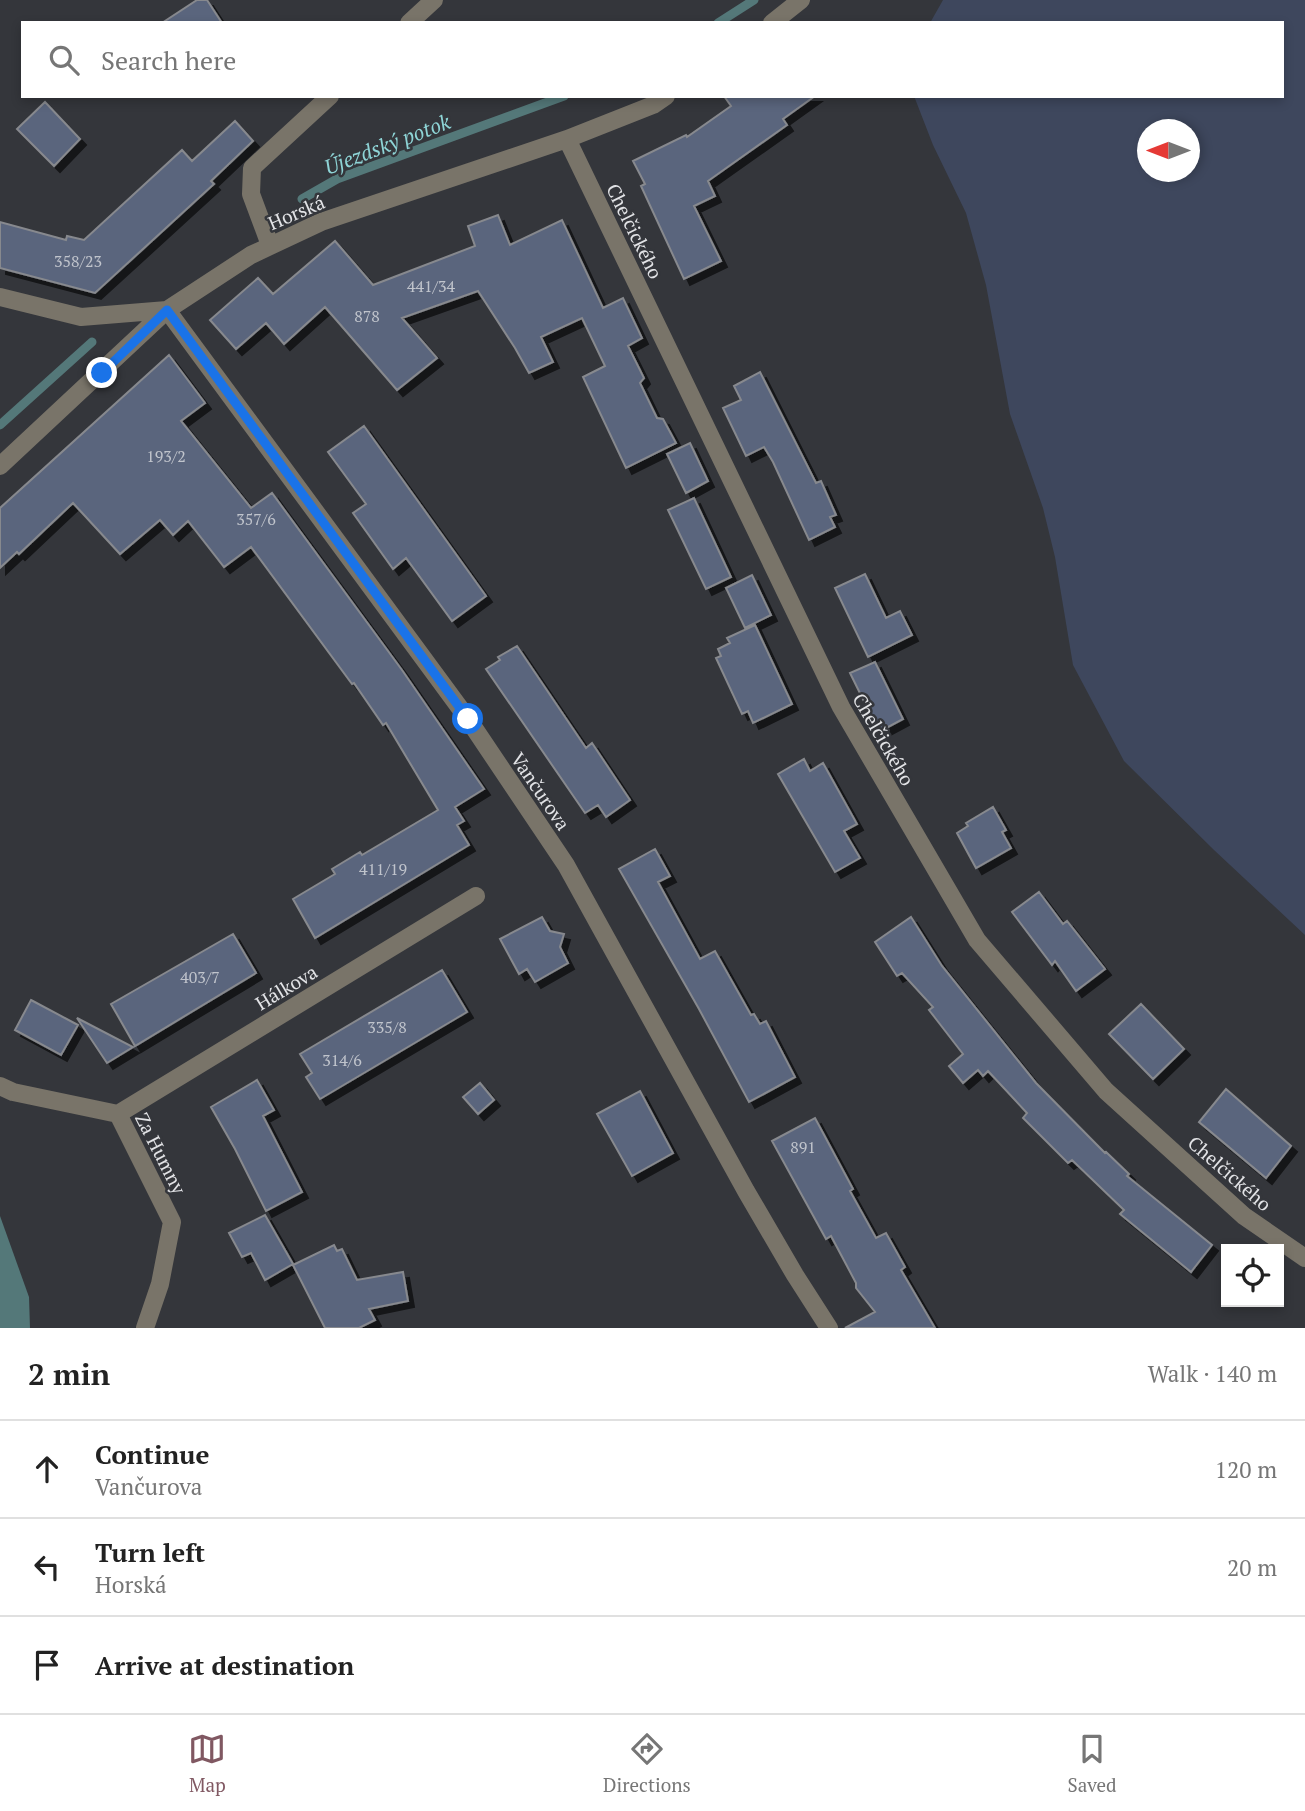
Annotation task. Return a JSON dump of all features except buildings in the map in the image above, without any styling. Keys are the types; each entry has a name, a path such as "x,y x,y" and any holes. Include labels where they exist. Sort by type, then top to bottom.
{"street":[{"path":"411,21 434,0"},
{"path":"775,21 801,0"},
{"path":"270,245 251,194 253,168 328,98"},
{"name":"Horská","path":"0,466 167,310 251,255 321,222 568,139 653,105 663,98"},
{"name":"Chelčického","path":"568,139 841,707 976,940 1106,1091 1244,1216 1305,1258"},
{"path":"0,297 81,317 167,310"},
{"name":"Vančurova","path":"167,310 468,719 566,865 753,1203 829,1328"},
{"name":"Hálkova","path":"118,1114 476,896"},
{"name":"Za Humny","path":"0,1086 13,1092 118,1114 172,1222 160,1284 145,1328"}],"shaded area":[{"path":"943,0 1305,0 1305,935 1124,761 1073,665 1055,557 1043,508 1010,414 986,285 966,213 933,145 915,98 1284,98 1284,21 931,21"},
{"path":"0,1216 29,1297 30,1328 0,1328"}],"waterway":[{"name":"Újezdský potok","path":"721,21 754,0"},
{"name":"Újezdský potok","path":"302,199 337,179 559,98"},
{"name":"Újezdský potok","path":"0,425 92,342"}],"route":[{"path":"102,373 167,310 468,719"}]}
